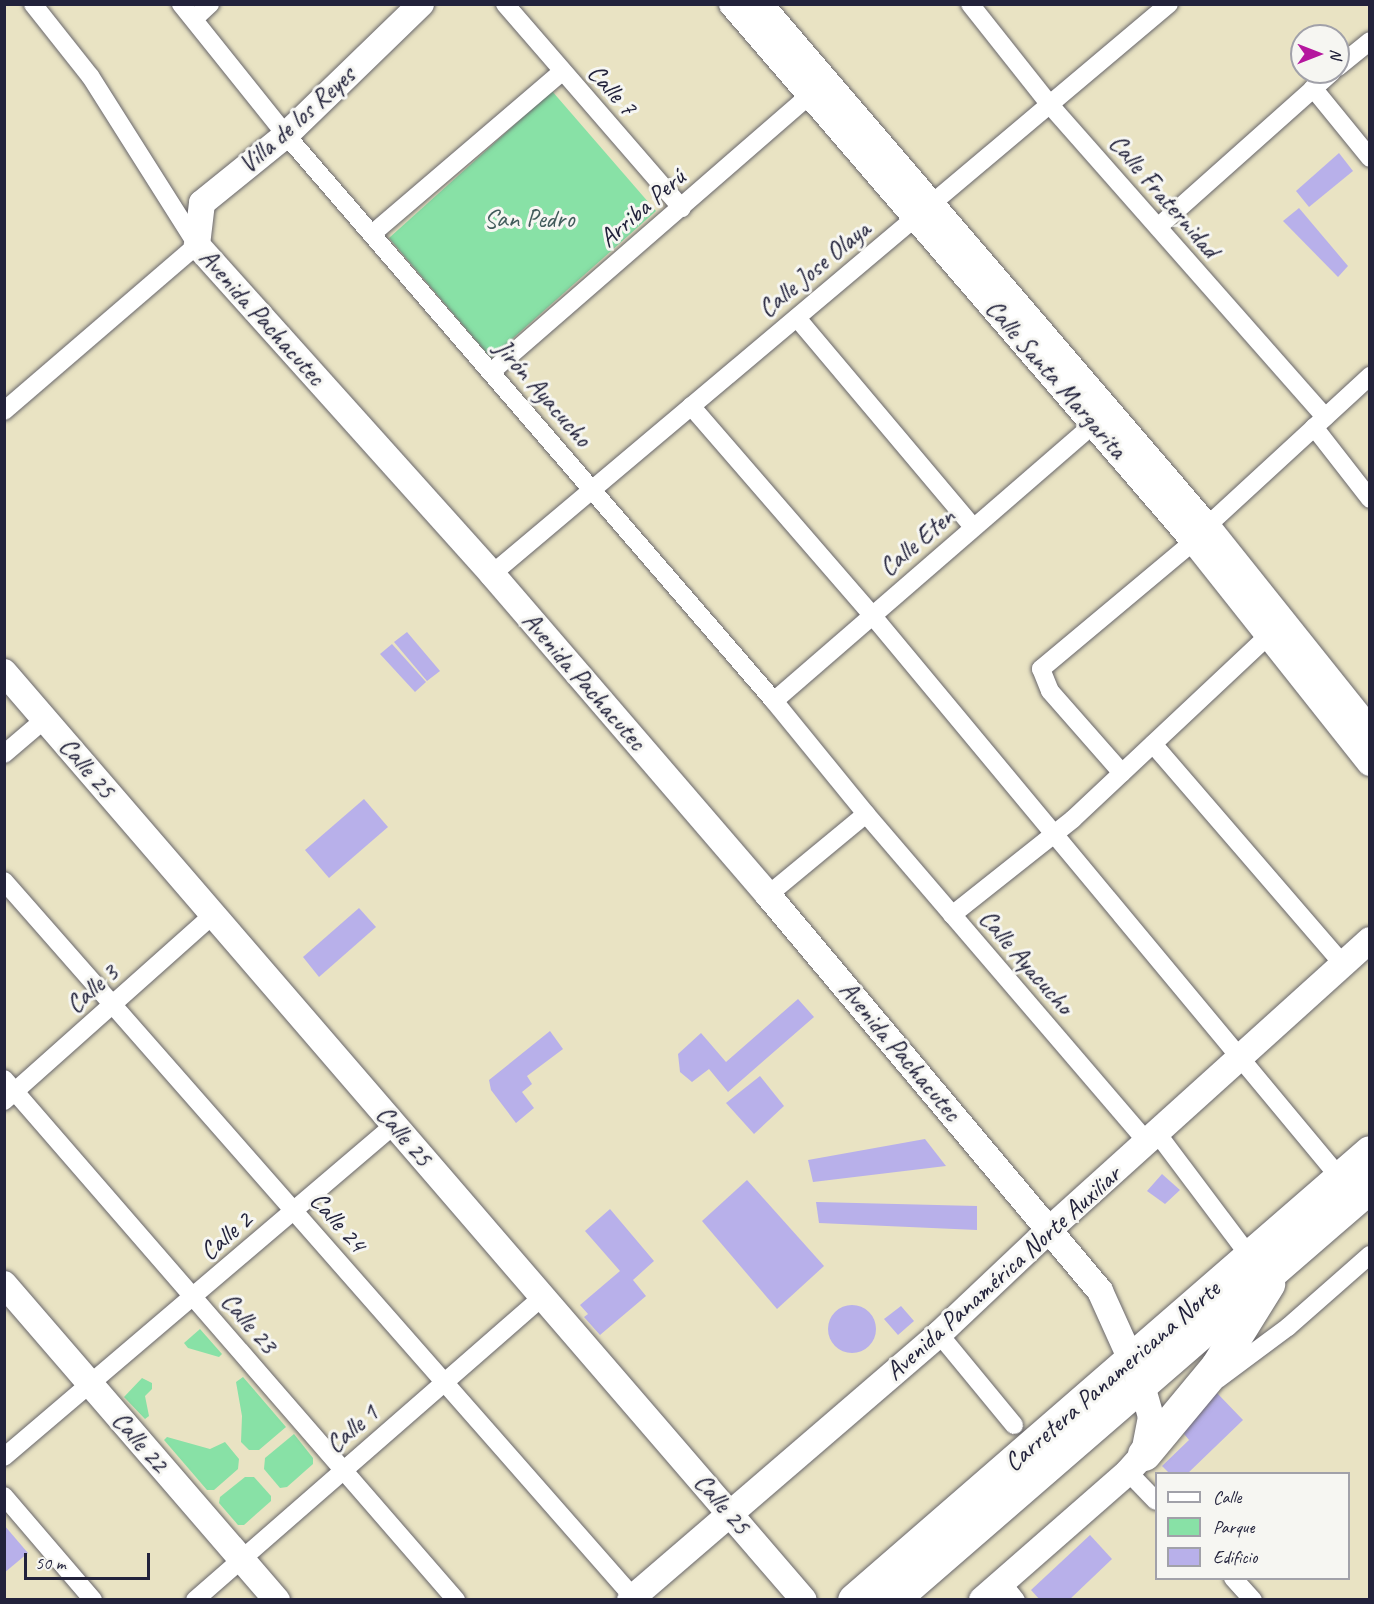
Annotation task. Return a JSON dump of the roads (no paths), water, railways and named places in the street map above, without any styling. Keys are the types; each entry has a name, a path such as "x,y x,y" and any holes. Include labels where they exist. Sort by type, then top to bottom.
{"highway":[{"name":"Carretera Panamericana Norte","path":"892,1599 1137,1371 1355,1182 1370,1152"},
{"path":"1136,1463 1217,1366 1264,1260"},
{"name":"Carretera Panamericana Norte","path":"854,1599 1137,1371"}],"main road":[{"name":"Villa de los Reyes","path":"197,245 202,203 286,135 421,4"},
{"name":"Calle Santa Margarita","path":"732,4 817,88 1370,730"},
{"name":"Calle Santa Margarita","path":"760,4 817,88"},
{"name":"Calle Santa Margarita","path":"924,211 1094,424 1200,534 1269,634 1370,763"},
{"name":"Avenida Pachacutec","path":"197,245 492,574 768,895 1100,1291 1137,1371 1151,1417 1136,1463"},
{"name":"Calle 25","path":"4,672 804,1599"},
{"name":"Avenida Panamérica Norte Auxiliar","path":"632,1598 939,1334 1050,1229 1370,940"},
{"name":"Calle 22","path":"4,1284 277,1599"},
{"path":"982,1599 1009,1591 1136,1463"}],"street":[{"name":"Avenida Pachacutec","path":"33,4 90,76 197,245"},
{"name":"Jirón Ayacucho","path":"181,4 286,135 774,701 866,814"},
{"path":"194,18 210,4"},
{"name":"Calle 7","path":"505,4 682,208"},
{"name":"Calle Fraternidad","path":"970,4 1050,105 1158,227 1319,422 1370,499"},
{"name":"Calle Jose Olaya","path":"492,574 1169,4"},
{"path":"1350,57 1370,40"},
{"path":"372,234 562,72"},
{"path":"1158,227 1317,84"},
{"path":"1313,87 1370,158"},
{"name":"Arriba Perú","path":"491,372 682,208 817,88"},
{"path":"4,411 197,245"},
{"path":"796,318 973,527"},
{"path":"1122,773 1050,691 1041,669 1200,534 1370,376"},
{"path":"692,406 872,615 1241,1056 1355,1182"},
{"name":"Calle Eten","path":"774,701 1094,424"},
{"path":"952,915 1055,834 1269,634"},
{"path":"4,754 45,719"},
{"path":"1153,744 1343,964"},
{"path":"768,895 866,814"},
{"name":"Calle Ayacucho","path":"866,814 952,915 1264,1260"},
{"name":"Calle 24","path":"4,881 632,1598"},
{"name":"Calle 3","path":"8,1091 113,1004 213,915"},
{"name":"Calle 23","path":"8,1091 194,1298 456,1599"},
{"name":"Calle 2","path":"91,1386 394,1125"},
{"path":"1192,1397 1288,1327 1370,1255"},
{"name":"Calle 1","path":"195,1599 543,1296"},
{"path":"939,1334 1014,1425"},
{"path":"4,1457 91,1386"},
{"path":"1136,1463 1155,1499"},
{"path":"4,1496 93,1599"},
{"path":"1235,1580 1253,1599"}],"park label":[{"name":"San Pedro","path":"529,219"}]}
